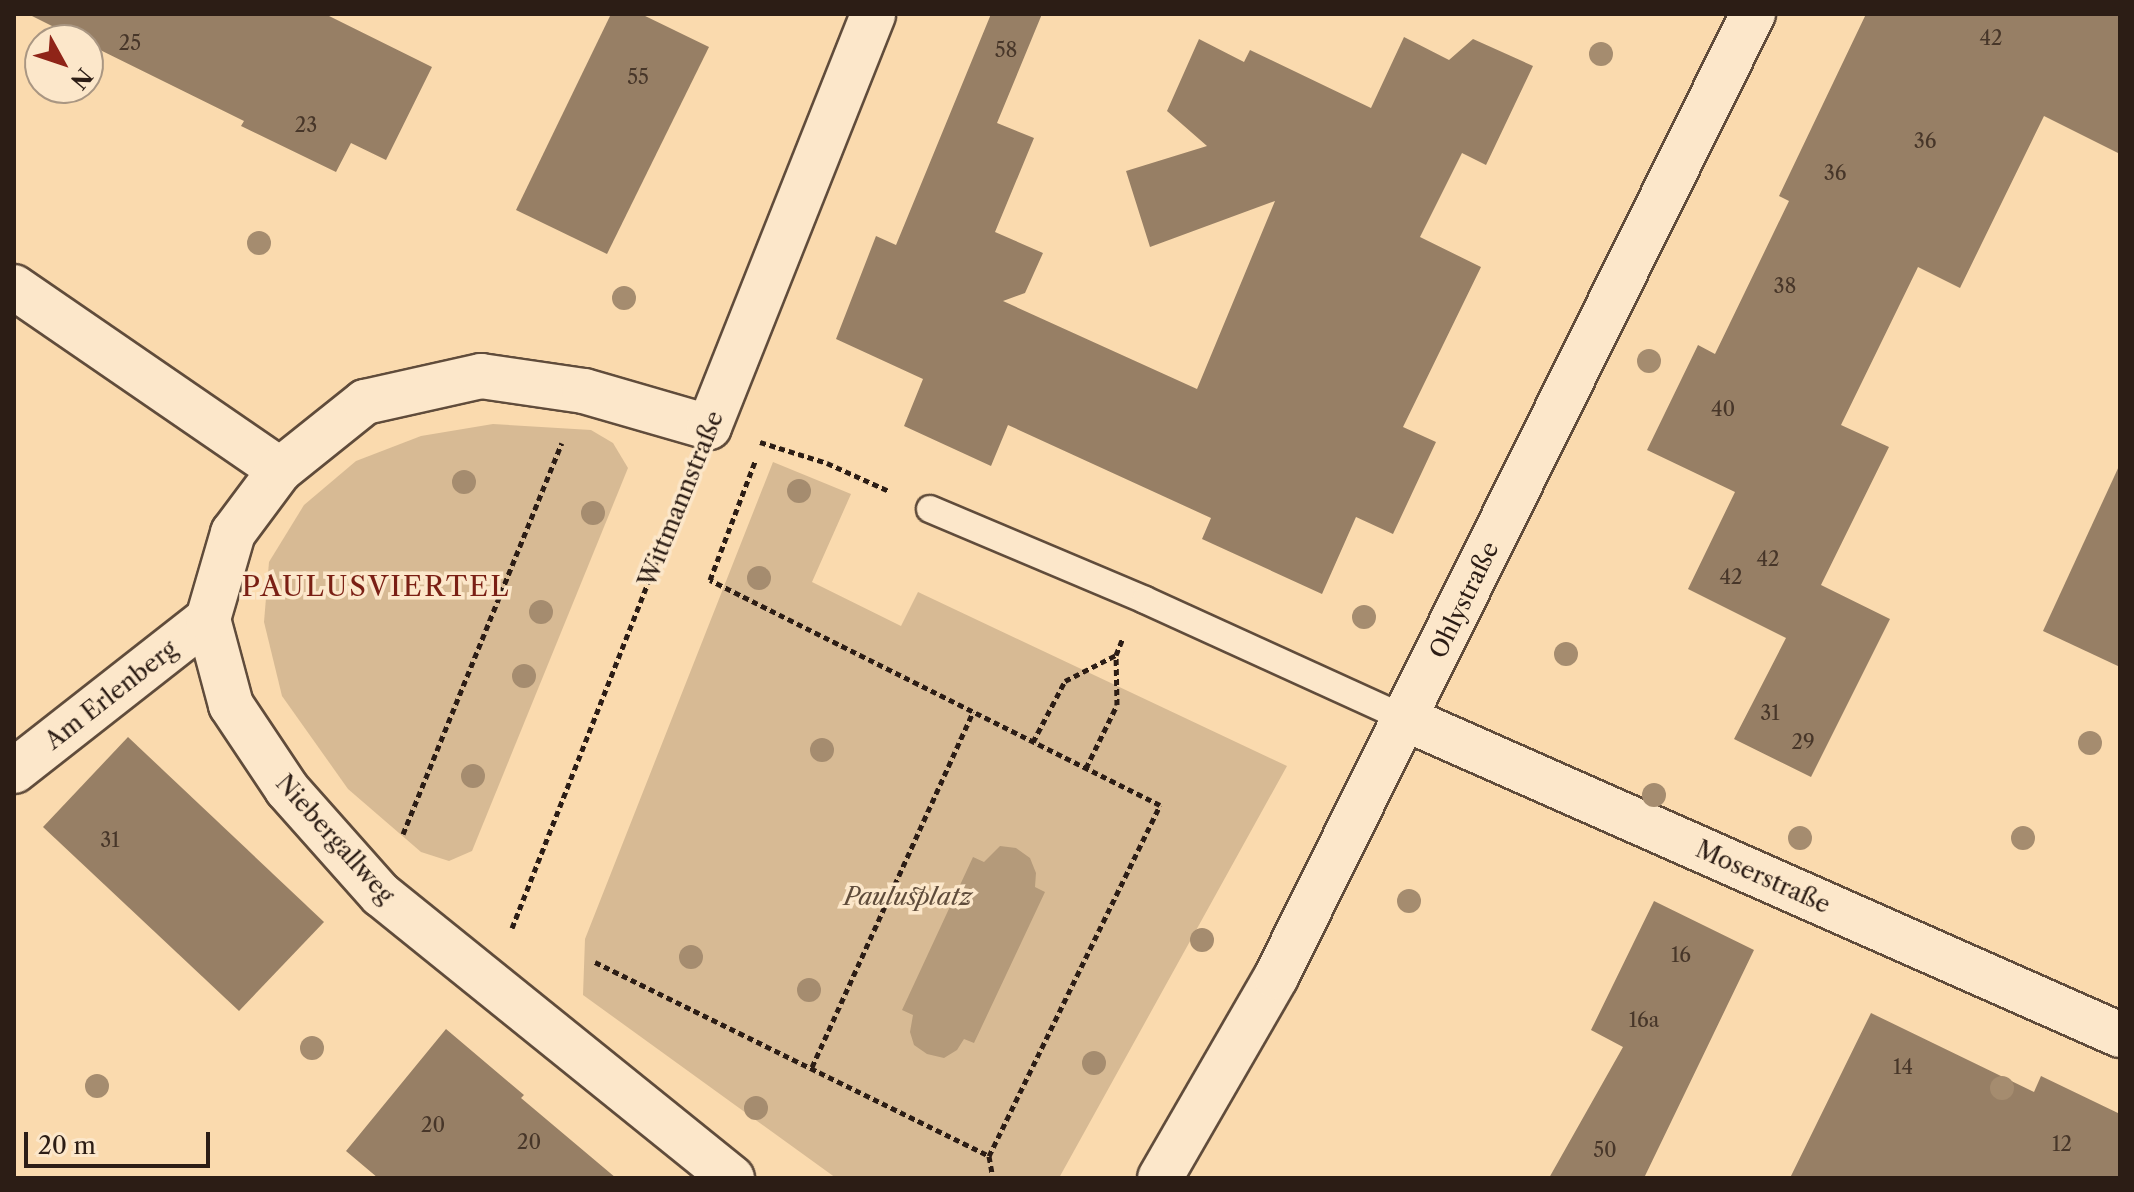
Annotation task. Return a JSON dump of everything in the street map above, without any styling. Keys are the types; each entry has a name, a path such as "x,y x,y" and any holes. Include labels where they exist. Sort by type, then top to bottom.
{"street":[{"name":"Wittmannstraße","path":"709,427 873,14"},
{"name":"Ohlystraße","path":"1160,1178 1276,977 1753,14"},
{"path":"14,287 280,470"},
{"path":"208,619 233,533 280,470 365,402 481,376 584,391 709,427"},
{"name":"Niebergallweg","path":"208,619 231,705 287,789 381,895 732,1178"},
{"name":"Am Erlenberg","path":"14,771 208,619"},
{"name":"Moserstraße","path":"1406,719 2120,1035"}],"lane":[{"path":"930,509 1139,598 1406,719"}],"path":[{"path":"401,838 584,391"},
{"path":"709,427 827,463 930,509"},
{"name":"Wittmannstraße","path":"490,984 709,427"},
{"path":"762,443 710,580 1160,805 989,1156 993,1178"},
{"path":"1086,768 1117,705 1116,655 1139,598"},
{"path":"1033,742 1065,681 1116,655"},
{"path":"812,1067 973,712"},
{"path":"595,962 989,1156"}],"green space":[{"path":"493,424 591,430 613,443 628,468 472,851 449,861 421,852 348,789 282,696 264,622 269,562 304,505 356,461 421,436"},
{"name":"Paulusplatz","path":"773,462 851,494 812,582 901,626 918,592 1287,766 1059,1178 836,1178 583,995 585,939"}],"shaded area":[{"path":"1000,846 1016,848 1030,858 1036,873 1035,887 1045,892 974,1043 964,1039 957,1050 944,1058 927,1054 914,1045 910,1032 913,1015 902,1010 973,857 984,862"}],"building":[{"path":"28,14 325,14 432,67 386,160 351,143 336,172 241,126 244,121 104,52 104,24 48,24"},
{"path":"611,14 641,14 709,47 607,254 516,210"},
{"path":"991,14 1042,14 997,123 1034,138 995,232 1043,253 1025,293 1003,301 1197,389 1275,201 1150,247 1126,171 1207,146 1167,111 1199,39 1244,62 1250,50 1371,108 1404,37 1449,60 1473,39 1533,66 1486,165 1462,153 1420,237 1481,267 1403,427 1436,442 1393,534 1356,517 1322,594 1202,539 1211,518 1008,425 991,466 904,426 923,379 836,339 876,236 896,245"},
{"path":"1866,14 2120,14 2120,154 2044,116 1960,288 1918,267 1841,425 1889,447 1821,585 1890,619 1811,777 1734,739 1786,638 1688,589 1735,492 1647,450 1698,345 1715,354 1789,201 1779,196"},
{"path":"2120,464 2120,667 2043,631"},
{"path":"128,737 324,922 239,1011 43,827"},
{"path":"1654,901 1754,950 1644,1178 1549,1178 1623,1047 1591,1030"},
{"path":"1871,1013 2034,1092 2041,1076 2120,1114 2120,1178 1790,1178"},
{"path":"446,1029 524,1095 521,1098 616,1178 378,1178 346,1151"}],"district":[{"name":"PAULUSVIERTEL","path":"376,586"}]}
